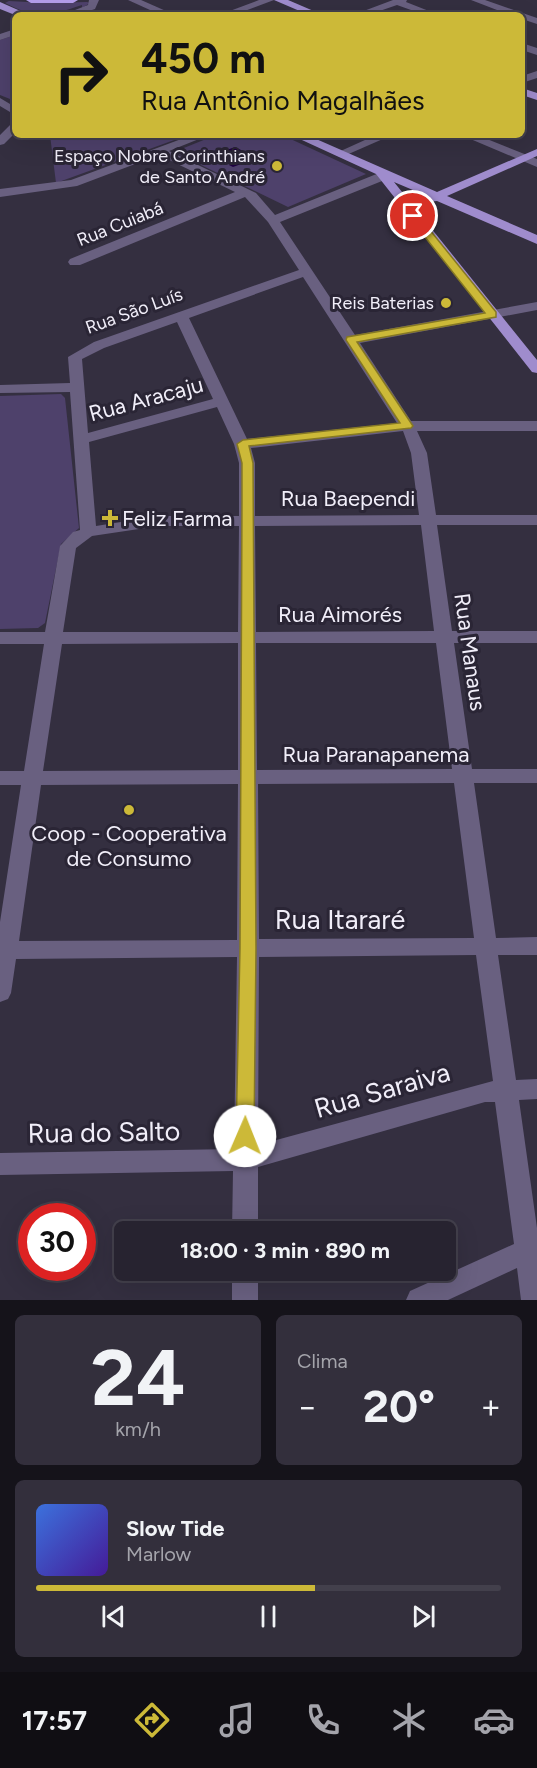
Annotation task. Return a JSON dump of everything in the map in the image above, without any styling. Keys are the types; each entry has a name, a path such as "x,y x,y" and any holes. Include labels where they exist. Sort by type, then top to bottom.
{"highway":[{"path":"31,0 73,0"}],"main road":[{"path":"279,0 310,12"},
{"path":"0,5 15,12"},
{"path":"304,138 537,240"},
{"path":"413,216 417,207 422,203 537,152"},
{"path":"381,173 537,369"},
{"path":"400,199 411,203 422,203"}],"street":[{"path":"76,12 92,7 94,0"},
{"path":"133,0 163,12"},
{"path":"233,12 269,0"},
{"path":"476,0 510,12"},
{"path":"367,12 399,1 426,12"},
{"path":"0,142 12,129"},
{"path":"0,193 66,186 195,138"},
{"path":"340,154 379,138"},
{"path":"475,138 537,163"},
{"name":"Rua Manaus","path":"159,151 256,200 273,220 407,426 419,453 504,1089 533,1250 534,1300"},
{"path":"273,220 381,173"},
{"name":"Rua Cuiabá","path":"75,262 244,193"},
{"name":"Rua São Luís","path":"88,532 74,360 80,353 307,271"},
{"path":"351,340 537,306"},
{"path":"181,315 243,444 248,463 246,778 248,948 245,1221"},
{"path":"0,389 76,387"},
{"name":"Rua Aracaju","path":"82,439 221,402"},
{"path":"243,444 407,426 537,426"},
{"name":"Rua Baependi","path":"88,532 159,521 537,520"},
{"path":"0,993 3,950 33,777 68,546 79,536 88,532"},
{"name":"Rua Aimorés","path":"0,638 537,637"},
{"name":"Rua Paranapanema","path":"0,778 537,776"},
{"name":"Rua Itararé","path":"3,950 537,946"},
{"name":"Rua Saraiva","path":"245,1160 485,1092 504,1089 537,1089"},
{"name":"Rua do Salto","path":"0,1164 245,1160"},
{"path":"419,1300 533,1250"},
{"path":"245,1281 245,1300"}],"shaded area":[{"path":"9,1 90,3 82,8 82,5 60,12 26,12 5,3"},
{"path":"12,36 12,100 0,95 0,40"},
{"path":"50,138 180,138 56,183"},
{"name":"Espaço Nobre Corinthians de Santo André","path":"209,138 288,138 366,174 288,207 174,152"},
{"path":"235,147 257,158 233,167 229,165 236,161 226,156 217,160 210,156"},
{"path":"61,394 65,398 79,528 61,544 45,623 38,628 0,629 0,396"}],"place":[{"name":"Espaço Nobre Corinthians de Santo André","path":"277,166"},
{"name":"Reis Baterias","path":"446,303"},
{"name":"Feliz Farma","path":"110,518"},
{"name":"Coop - Cooperativa de Consumo","path":"129,810"}],"route":[{"path":"245,1136 248,948 246,778 248,463 243,444 407,426 351,340 492,314 413,216"}]}
